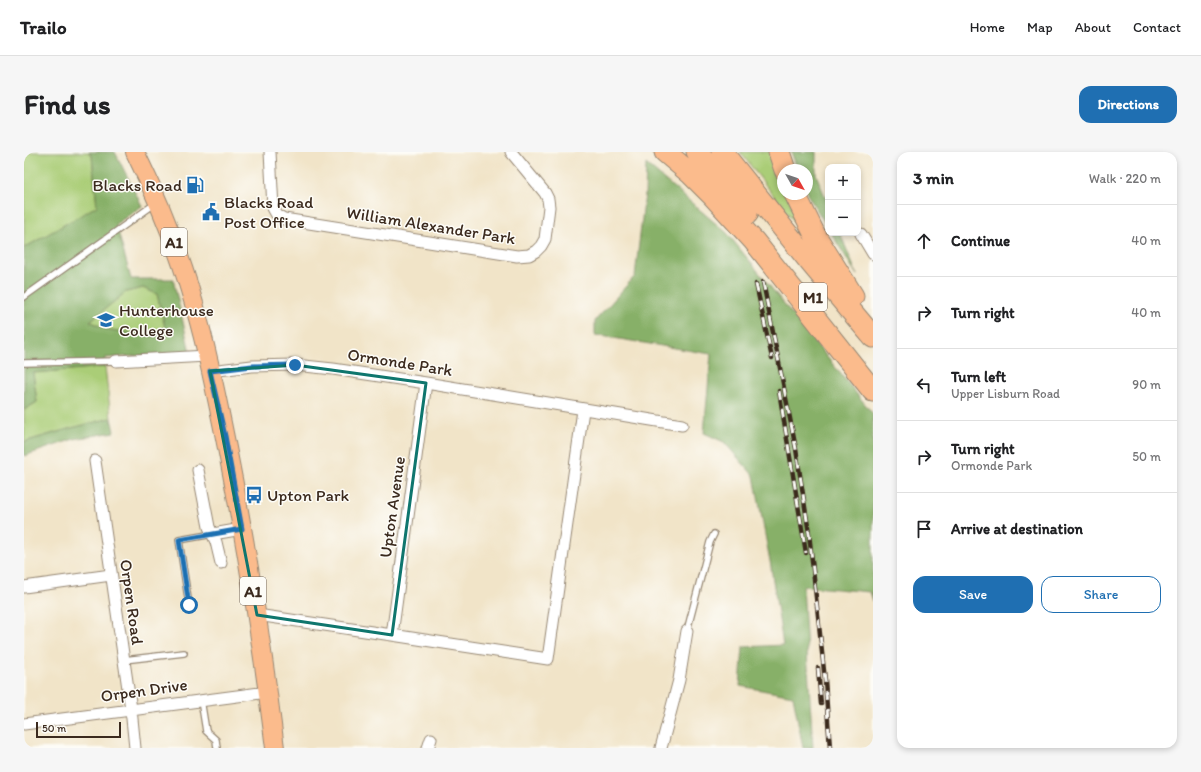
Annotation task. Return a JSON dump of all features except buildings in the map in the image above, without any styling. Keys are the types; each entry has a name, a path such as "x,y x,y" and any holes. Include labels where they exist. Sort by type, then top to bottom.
{"highway":[{"path":"665,152 691,174 711,194 754,241 873,391"},
{"name":"M1","path":"697,152 873,371"},
{"name":"M1","path":"722,152 810,262 873,337"},
{"path":"779,152 783,164"},
{"path":"798,200 815,235 840,277 873,327"}],"main road":[{"name":"A1","path":"135,152 158,201 178,255 199,322 209,363 225,436 242,529 268,692 275,748"}],"street":[{"name":"William Alexander Park","path":"270,152 273,208 277,215 284,219 517,256 529,255 536,251 545,239 549,207 548,199 545,193 511,152"},
{"path":"861,234 873,254"},
{"name":"Ormonde Park","path":"116,361 209,363 252,366 295,365 334,369 682,426"},
{"name":"Upton Avenue","path":"392,635 426,383"},
{"path":"256,615 548,659 583,410"},
{"name":"Orpen Road","path":"95,460 131,709 135,748"},
{"path":"198,470 209,527 216,542 221,563"},
{"path":"213,534 242,529"},
{"path":"24,587 111,575"},
{"path":"661,748 679,680 687,631"},
{"name":"Orpen Drive","path":"24,724 268,692"}],"lane":[{"path":"24,297 158,201"},
{"path":"24,363 116,361"},
{"path":"189,605 179,540 213,534"},
{"path":"687,631 710,542 714,534"},
{"path":"124,660 184,653"},
{"path":"201,700 206,731 216,740 217,748"}],"highlighted area":[{"path":"295,365 426,383 392,635 257,615 210,371"}],"green space":[{"path":"24,152 89,152 92,156 97,206 24,248"},
{"path":"89,152 115,152 142,206 116,224 131,279 173,279 190,352 105,358 105,367 33,373 37,402 24,410 24,248 97,206 92,156","holes":["143,288 157,294 165,327 156,337 105,329 90,321 126,292"]},
{"path":"740,152 773,152 777,165 777,200"},
{"path":"791,152 816,152 816,174 825,196 825,223 811,200 813,200 813,164 796,164"},
{"path":"646,164 727,233 873,414 873,601 870,592 803,586 813,748 803,748 793,696 740,686 743,647 783,645 770,561 754,476 724,442 704,433 711,354 595,335 595,321 635,276 645,194"},
{"path":"777,200 789,200 803,233"},
{"path":"833,236 841,236 857,275"},
{"path":"143,288 157,294 165,327 156,337 105,329 90,321 126,292"},
{"path":"105,367 111,418 24,442 24,410 37,402 33,373"},
{"path":"111,418 114,432 74,439 24,456 24,442"}],"railway":[{"path":"763,282 796,449 809,533 825,680 830,748"},
{"path":"756,284 772,358"},
{"path":"779,391 806,553"},
{"path":"818,668 821,704"}],"place":[{"name":"Blacks Road","path":"195,185"},
{"name":"Blacks Road Post Office","path":"211,212"},
{"name":"Hunterhouse College","path":"106,320"},
{"name":"Upton Park","path":"254,495"}],"route":[{"path":"189,605 179,540 242,529 225,436 210,371 252,366 295,365"}]}
